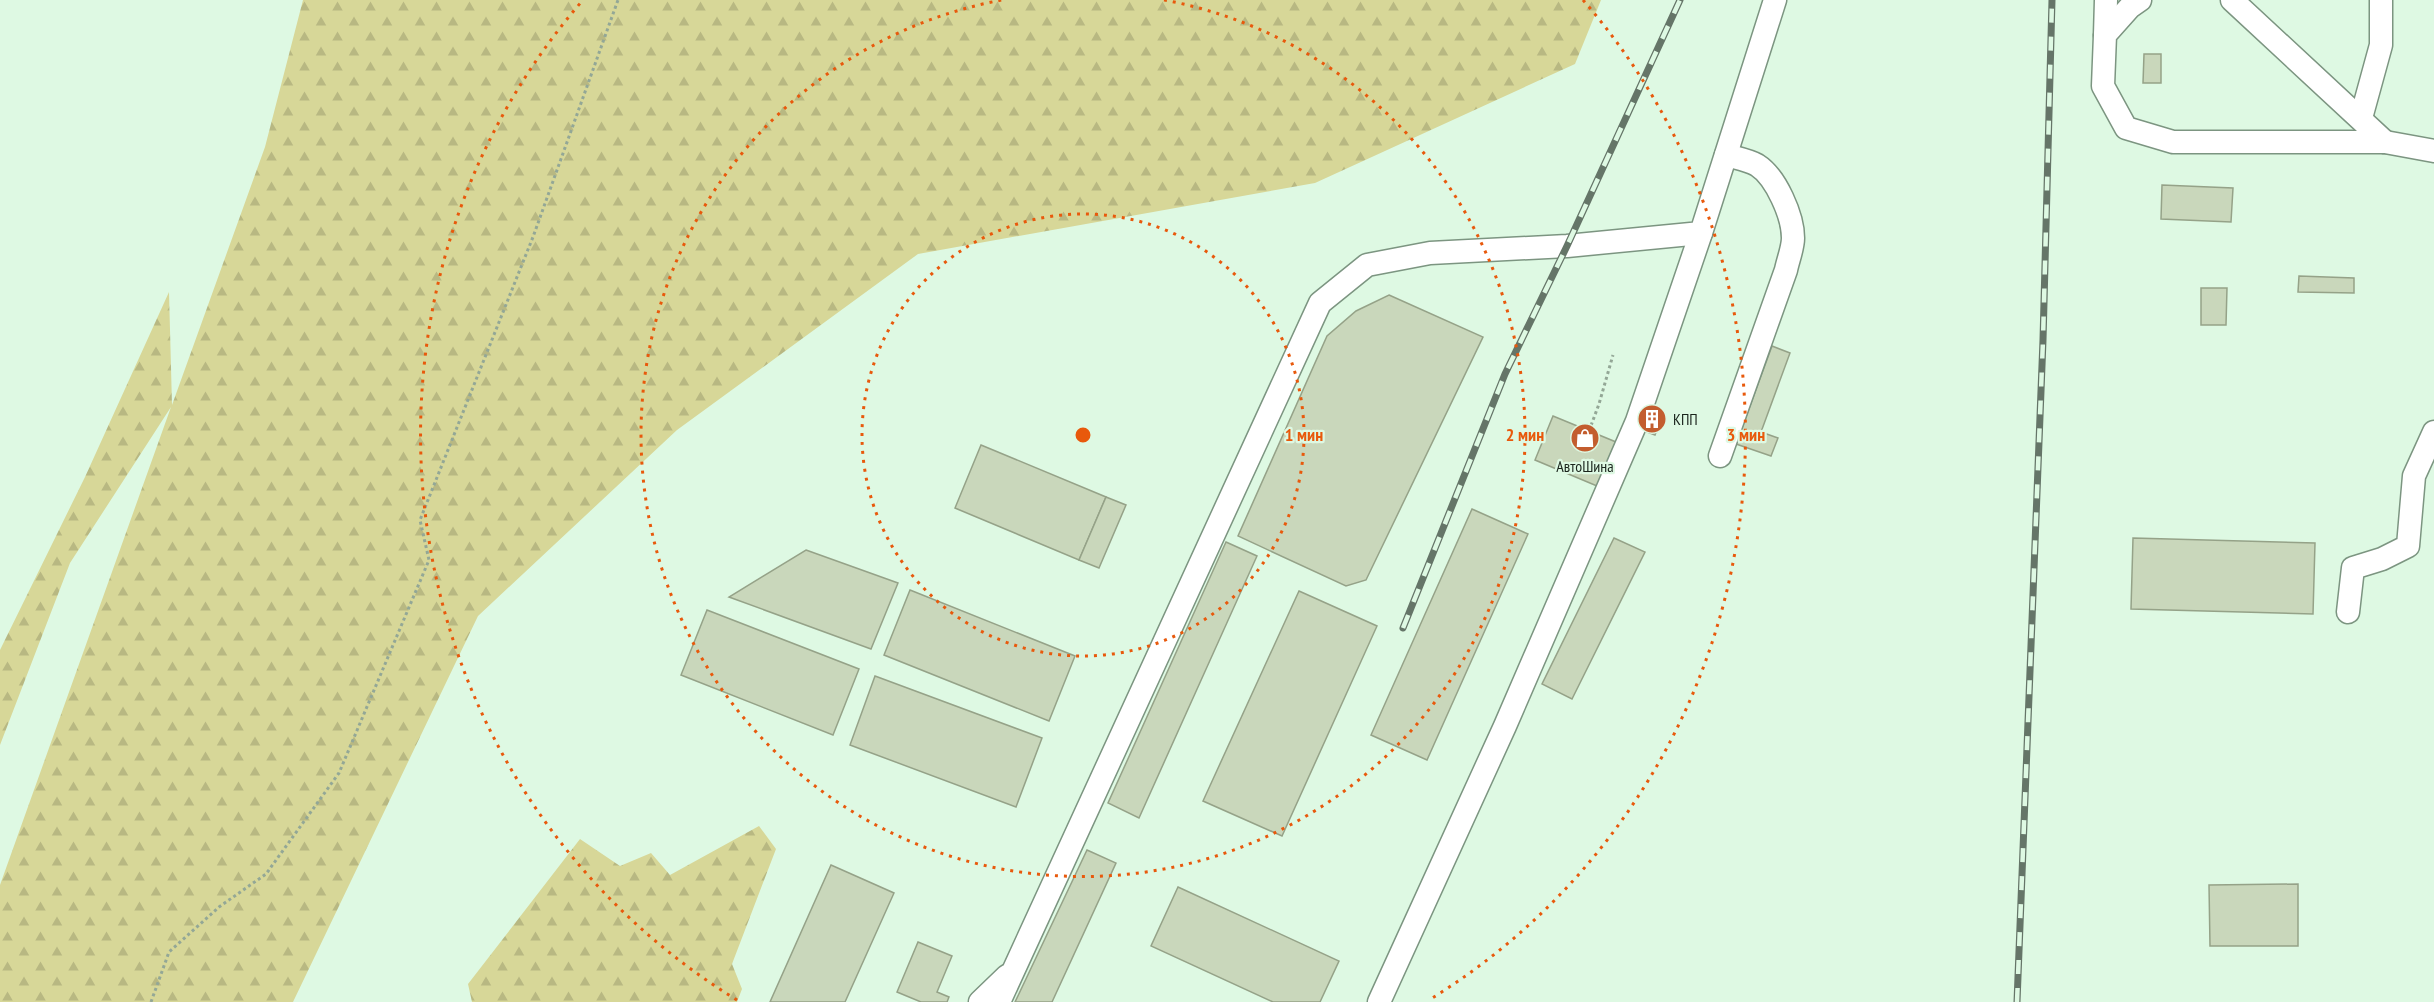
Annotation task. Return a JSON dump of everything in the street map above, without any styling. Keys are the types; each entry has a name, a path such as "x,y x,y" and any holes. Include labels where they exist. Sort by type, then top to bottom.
{"lane":[{"path":"1379,1002 1504,726 1637,421 1701,233 1775,0"},
{"path":"2106,0 2103,86 2126,128 2173,142 2385,142 2434,151"},
{"path":"2105,35 2130,7 2140,0"},
{"path":"2232,0 2385,142"},
{"path":"2361,118 2380,45 2381,0"},
{"path":"1720,456 1786,270 1793,240 1790,219 1782,196 1770,179 1758,166 1726,155"},
{"path":"999,1002 1320,303 1367,265 1430,253 1567,246 1701,233"},
{"path":"2348,612 2353,568 2382,559 2408,546 2414,476 2434,432"},
{"path":"980,1002 1014,969"}],"path":[{"path":"151,1002 169,952 219,907 266,874 339,773 429,560 420,520 533,237 618,0"},
{"path":"1589,431 1613,355"}],"green space":[{"path":"303,0 1601,0 1575,64 1315,183 918,254 677,430 478,616 293,1002 0,1002 0,885 171,407 70,563 0,745 0,650 85,477 169,292 172,405 265,147"},
{"path":"759,826 776,849 732,964 742,989 737,1002 472,1002 468,984 580,839 620,866 651,853 670,875"}],"building":[{"path":"2144,54 2161,54 2161,83 2143,83"},
{"path":"2162,185 2233,188 2231,222 2161,219"},
{"path":"2299,276 2354,278 2354,293 2298,292"},
{"path":"2201,288 2227,288 2226,325 2201,325"},
{"path":"1389,295 1483,337 1366,580 1346,586 1238,536 1327,336 1356,311"},
{"path":"1772,346 1790,353 1761,432 1778,438 1771,456 1736,444"},
{"name":"КПП","path":"1646,410 1662,416 1655,435 1639,429"},
{"path":"1553,416 1616,442 1597,486 1535,460"},
{"path":"981,445 1106,497 1079,560 955,508"},
{"path":"1106,497 1126,505 1099,568 1079,560"},
{"path":"1472,509 1528,534 1427,760 1371,735"},
{"path":"1614,538 1645,552 1572,699 1542,684"},
{"path":"2133,538 2315,543 2313,614 2131,609"},
{"path":"1226,542 1257,556 1139,818 1108,803"},
{"path":"806,550 898,583 871,649 729,597"},
{"path":"910,590 1075,656 1049,721 884,655"},
{"path":"1299,591 1377,626 1282,836 1203,801"},
{"path":"707,610 859,669 833,735 681,675"},
{"path":"875,676 1042,738 1016,807 850,745"},
{"path":"1087,850 1116,863 1052,1002 1015,1002"},
{"path":"831,865 894,893 845,1002 770,1002"},
{"path":"2298,884 2298,946 2210,946 2209,885"},
{"path":"1178,887 1339,961 1320,1002 1273,1002 1151,946"},
{"path":"918,942 952,956 937,992 949,997 947,1002 921,1002 897,992"}],"railway":[{"path":"1403,628 1505,374 1567,246 1680,0"},
{"path":"2017,1002 2043,340 2052,0"}],"place":[{"name":"КПП","path":"1652,419"},
{"name":"АвтоШина","path":"1585,438"}]}
